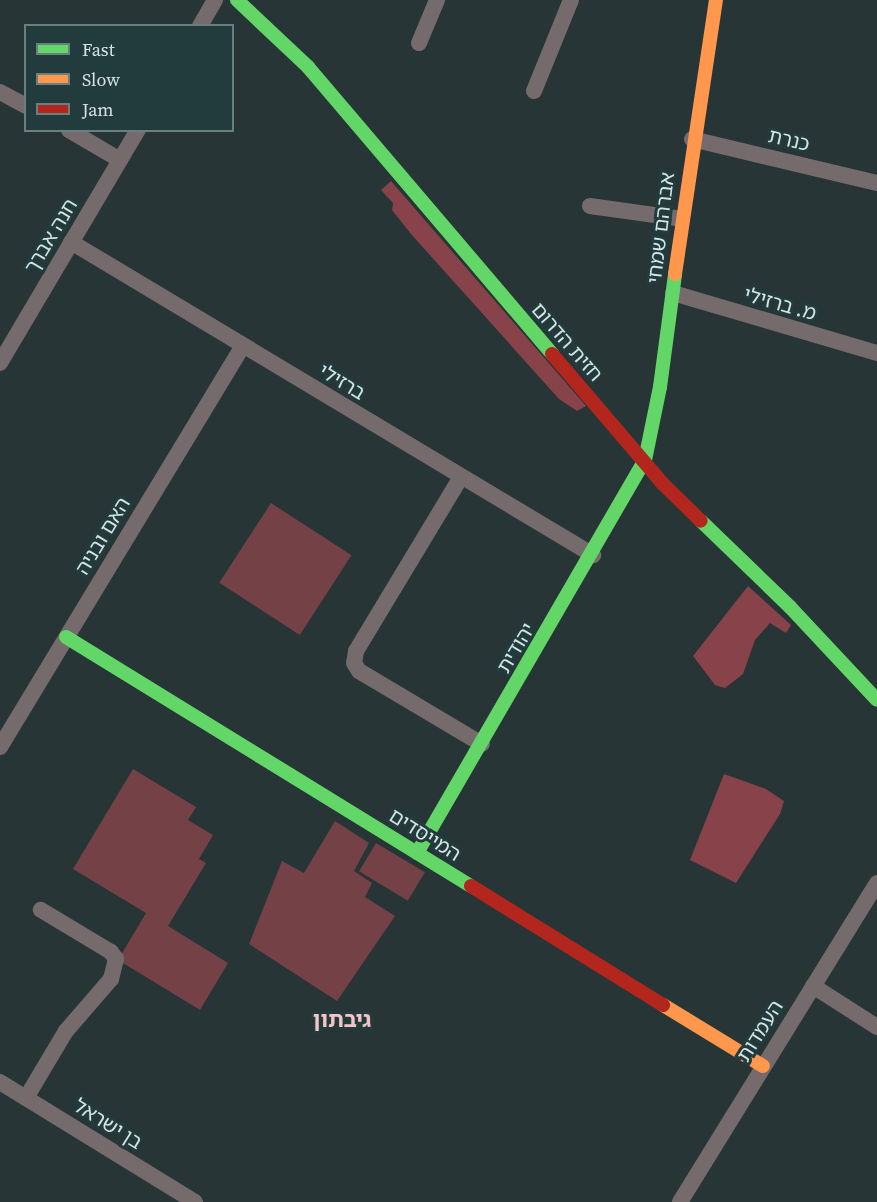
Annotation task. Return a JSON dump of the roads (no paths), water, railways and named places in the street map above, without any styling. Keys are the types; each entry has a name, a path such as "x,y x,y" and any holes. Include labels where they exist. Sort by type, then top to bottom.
{"street":[{"path":"201,24 215,0"},
{"name":"חזית הדרום","path":"237,0 308,67 436,222 645,460 662,483 790,607 877,699"},
{"path":"419,43 437,0"},
{"path":"534,91 571,0"},
{"name":"אברהם שמחי","path":"645,460 660,387 692,138 716,0"},
{"path":"0,92 24,105"},
{"path":"72,132 120,160"},
{"name":"חנה אברך","path":"0,363 137,132"},
{"name":"כנרת","path":"692,138 877,183"},
{"path":"590,206 682,219"},
{"name":"ברזילי","path":"72,242 242,347 593,555"},
{"name":"מ. ברזילי","path":"673,293 877,353"},
{"name":"האם ובניה","path":"0,747 242,347"},
{"name":"יהודית","path":"417,853 593,555 645,460"},
{"path":"461,477 356,651 354,663 359,671 482,744"},
{"name":"המייסדים","path":"66,637 763,1066"},
{"name":"העמדות","path":"680,1202 877,883"},
{"path":"26,1098 66,1031 111,979 116,959 111,952 41,910"},
{"path":"813,986 877,1027"},
{"name":"בן ישראל","path":"0,1082 195,1202"}],"district":[{"name":"גיבתון","path":"342,1020"}]}
